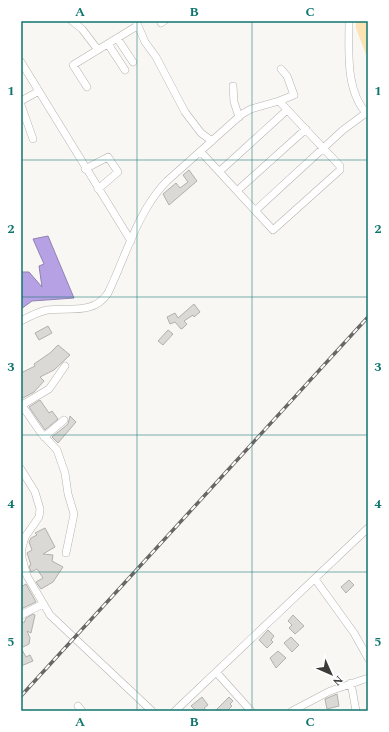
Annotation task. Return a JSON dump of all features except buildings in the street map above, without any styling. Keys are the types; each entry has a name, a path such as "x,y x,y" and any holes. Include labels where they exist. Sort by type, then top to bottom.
{"street":[{"path":"72,21 82,29 98,50"},
{"path":"256,210 343,130 367,114 357,97 351,78 349,21"},
{"path":"87,87 73,65 108,44 136,23 145,42 156,57 185,112 201,133 212,141"},
{"path":"117,38 133,62"},
{"path":"108,44 124,70"},
{"path":"21,62 85,169 131,241"},
{"path":"21,321 45,311 85,309 102,300 108,293 131,241 158,190 239,117 251,109 294,95 287,76 281,69"},
{"path":"234,86 234,102 239,117"},
{"path":"21,101 39,91"},
{"path":"201,152 238,190 273,230 340,170 340,166 278,101"},
{"path":"21,106 33,139"},
{"path":"220,171 287,110"},
{"path":"238,190 306,129"},
{"path":"85,169 108,157 118,172 98,188"},
{"path":"65,366 49,389 22,404 59,455 66,477 68,496 73,510 73,522 66,554"},
{"path":"44,436 64,420"},
{"path":"21,469 34,492 40,509 39,517 25,537 21,548 22,558 28,578 50,615 152,711"},
{"path":"175,711 217,673 368,528"},
{"path":"21,581 28,578"},
{"path":"315,579 354,632 368,658"},
{"path":"21,615 44,604"},
{"path":"217,673 251,711"},
{"path":"292,711 330,691 368,678"},
{"path":"351,683 356,711"}],"shaded area":[{"path":"356,21 368,21 368,60 356,28"},
{"path":"48,236 74,298 32,301 21,309 21,272 29,272 42,287 39,266 44,264 33,239"}],"railway":[{"path":"21,696 368,317"}]}
